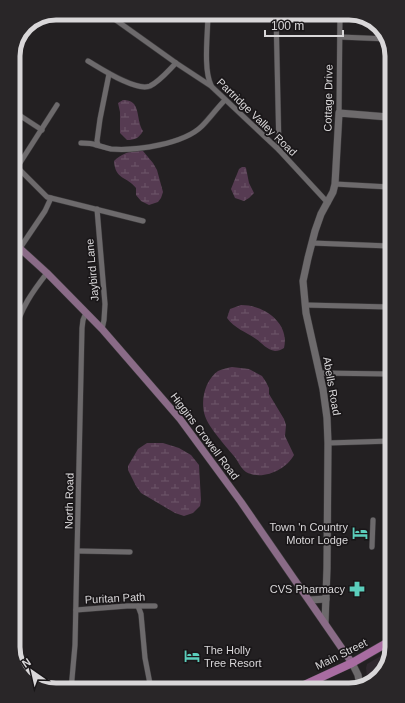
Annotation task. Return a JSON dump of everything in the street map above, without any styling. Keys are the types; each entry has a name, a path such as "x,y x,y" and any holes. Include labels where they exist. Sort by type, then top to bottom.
{"main road":[{"name":"Higgins Crowell Road","path":"20,249 47,273 102,329 148,380 196,439 310,600 352,663"},
{"name":"Main Street","path":"307,683 352,663 385,644"}],"street":[{"name":"Partridge Valley Road","path":"116,20 211,86 280,150 328,202"},
{"path":"208,20 207,69 208,80 211,86"},
{"path":"276,20 280,150"},
{"name":"Cottage Drive","path":"335,184 339,113 340,20"},
{"path":"340,37 380,39"},
{"path":"88,61 109,74 141,87 149,87 176,63"},
{"path":"98,145 97,141 100,119 109,74"},
{"path":"81,143 98,145 109,149 135,149 175,141 186,137 202,126 225,100"},
{"path":"20,163 57,106"},
{"path":"339,113 385,117"},
{"path":"20,115 42,130"},
{"path":"20,173 47,197 97,208 143,221"},
{"path":"335,184 385,187"},
{"name":"Abells Road","path":"325,623 328,443 326,403 311,340 305,305 303,281 321,214 333,192 335,184"},
{"path":"20,243 38,222 51,198"},
{"name":"Jaybird Lane","path":"97,208 105,304 102,329"},
{"path":"312,243 385,246"},
{"path":"20,316 25,304 47,273"},
{"path":"305,305 385,307"},
{"name":"North Road","path":"72,683 76,645 82,328 86,313"},
{"path":"320,373 385,374"},
{"path":"328,443 385,441"},
{"path":"372,547 373,520"},
{"path":"78,551 130,552"},
{"path":"310,600 326,599"},
{"path":"138,606 141,614 145,658 150,683"},
{"name":"Puritan Path","path":"76,610 155,606"},
{"path":"352,663 358,675 359,681"}],"shaded area":[{"path":"384,654 379,667 367,678 367,664"}],"green space":[{"path":"123,100 129,101 136,106 143,131 135,139 127,140 120,133 120,112 118,103"},
{"path":"139,150 143,151 157,170 163,192 158,202 149,205 141,201 136,195 136,188 133,184 119,175 115,167 114,161 120,156"},
{"path":"242,167 246,168 249,183 254,193 244,201 235,198 231,189 239,169"},
{"path":"241,305 258,308 273,317 279,323 285,339 284,348 276,351 272,350 230,322 227,318 230,309"},
{"path":"232,367 249,369 262,376 269,388 269,394 286,425 285,436 294,455 280,469 266,475 246,472 214,431 205,416 203,398 207,385 218,371"},
{"path":"147,443 163,443 179,448 191,455 199,465 201,500 200,506 193,513 184,516 175,513 141,493 136,486 128,470 128,466 138,449"}],"place":[{"name":"Town 'n Country Motor Lodge","path":"360,533"},
{"name":"CVS Pharmacy","path":"357,589"},
{"name":"The Holly Tree Resort","path":"192,656"}]}
